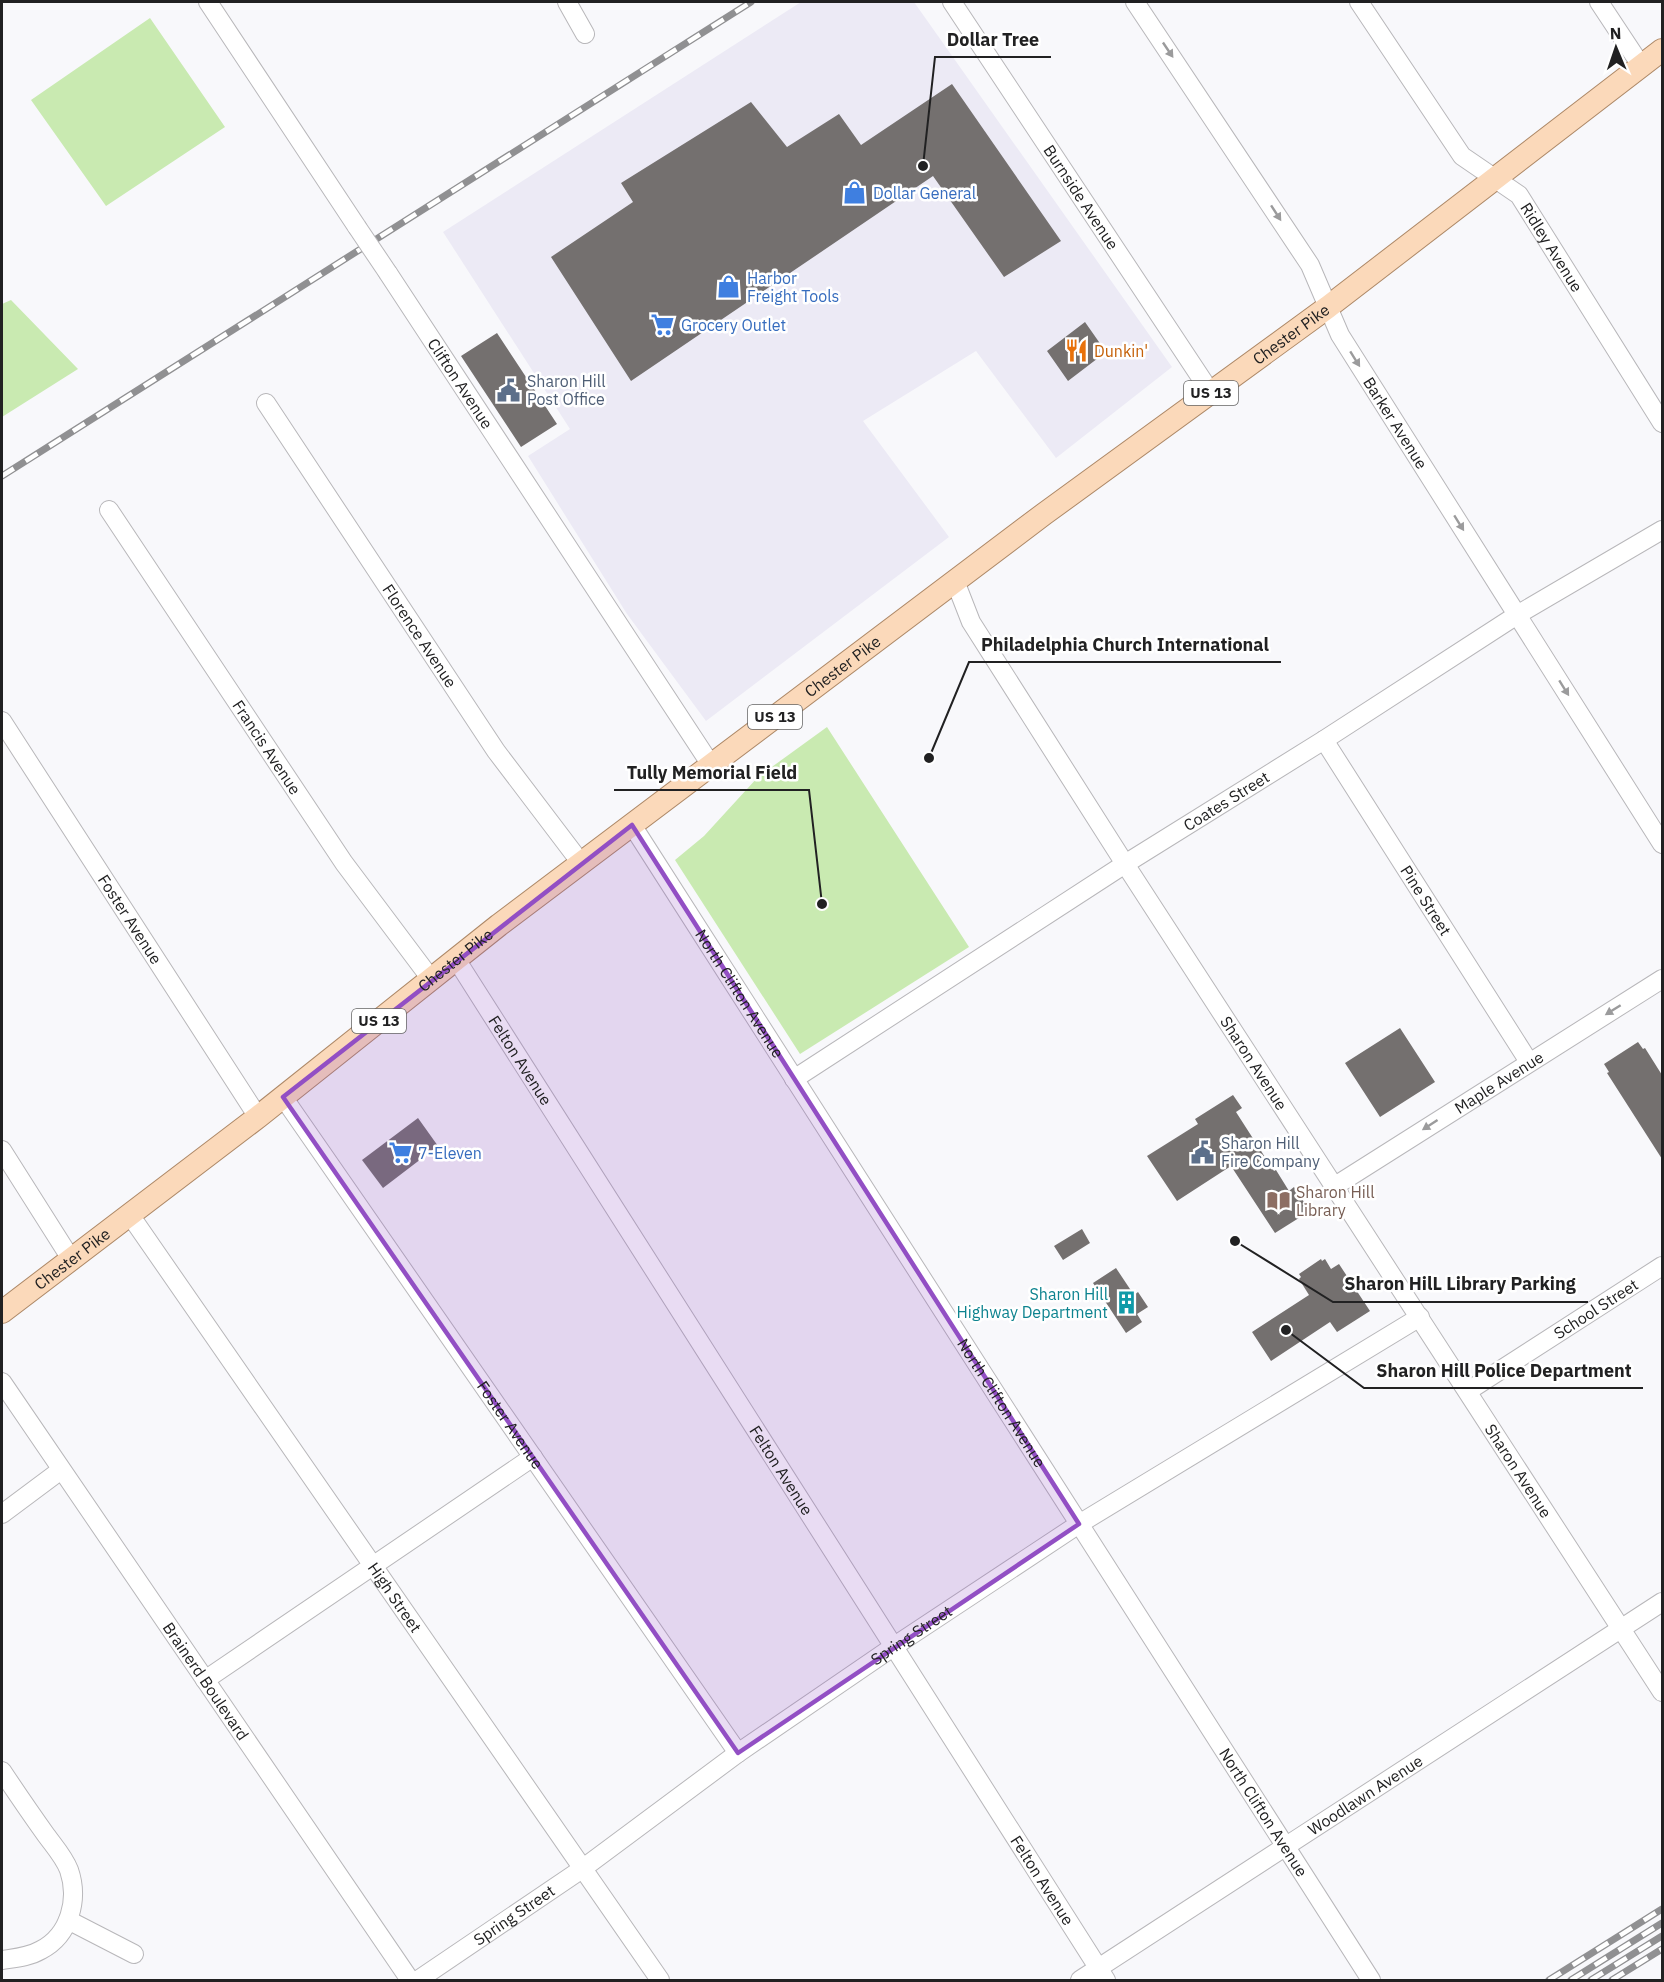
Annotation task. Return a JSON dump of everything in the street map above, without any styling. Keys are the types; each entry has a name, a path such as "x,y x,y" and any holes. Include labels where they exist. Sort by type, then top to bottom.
{"main road":[{"name":"Chester Pike","path":"2,1312 258,1117 456,959 581,863 955,581 1328,307 1662,50"}],"street":[{"name":"Clifton Avenue","path":"208,2 711,765"},
{"path":"567,2 585,34"},
{"name":"Burnside Avenue","path":"952,2 1210,393"},
{"name":"Barker Avenue","path":"1135,2 1310,265 1340,335 1662,844"},
{"name":"Ridley Avenue","path":"1359,2 1462,156 1519,195 1662,423"},
{"path":"1599,2 1642,67"},
{"name":"Florence Avenue","path":"266,403 496,751 581,863"},
{"name":"Francis Avenue","path":"109,510 344,863 431,979"},
{"name":"Coates Street","path":"794,1079 1125,864 1518,615 1662,530"},
{"name":"Sharon Avenue","path":"955,581 971,622 1125,864 1662,1692"},
{"name":"Foster Avenue","path":"2,722 258,1117"},
{"name":"Pine Street","path":"1324,740 1528,1062"},
{"name":"North Clifton Avenue","path":"632,825 1371,1980"},
{"name":"Felton Avenue","path":"456,959 1102,1975"},
{"name":"Maple Avenue","path":"1335,1186 1662,979"},
{"name":"Foster Avenue","path":"283,1097 738,1753"},
{"path":"2,1150 71,1259"},
{"name":"High Street","path":"130,1215 660,1980"},
{"name":"School Street","path":"1468,1391 1662,1266"},
{"name":"Spring Street","path":"418,1980 582,1869 738,1753 893,1647 1079,1524 1420,1317"},
{"name":"Brainerd Boulevard","path":"2,1382 410,1980"},
{"path":"205,1680 533,1457"},
{"path":"2,1514 61,1470"},
{"name":"Woodlawn Avenue","path":"1080,1980 1102,1975 1286,1847 1662,1602"},
{"path":"2,1771 60,1854 69,1871 73,1900 68,1920 59,1937 44,1949 27,1956 2,1960"},
{"path":"68,1920 134,1954"}],"highlighted area":[{"path":"632,825 1079,1524 738,1753 283,1097"}],"shaded area":[{"path":"801,2 914,2 1172,367 1056,458 976,351 863,421 949,537 706,721 627,614 528,456 570,429 443,232"}],"green space":[{"path":"150,18 225,127 106,206 31,100"},
{"path":"11,300 78,369 2,417 2,304"},
{"path":"827,727 969,947 800,1054 675,860 704,836 758,777"}],"building":[{"path":"952,84 1061,241 1004,277 933,176 631,381 551,257 633,202 621,183 751,102 787,147 839,114 861,145"},
{"name":"Dunkin'","path":"1085,322 1106,352 1068,381 1047,351"},
{"name":"Sharon Hill Post Office","path":"497,333 557,424 521,447 461,356"},
{"path":"1400,1028 1435,1082 1380,1117 1345,1063"},
{"path":"1638,1042 1643,1049 1645,1048 1662,1075 1662,1159 1607,1073 1609,1072 1604,1064"},
{"name":"Sharon Hill Fire Company","path":"1233,1095 1242,1108 1236,1112 1274,1171 1276,1170 1289,1191 1294,1187 1310,1211 1275,1233 1231,1166 1177,1201 1147,1156 1198,1124 1195,1119"},
{"name":"7-Eleven","path":"418,1118 438,1146 383,1188 362,1160"},
{"path":"1082,1229 1090,1243 1063,1260 1054,1246"},
{"path":"1321,1259 1322,1261 1325,1259 1331,1269 1339,1264 1370,1311 1337,1332 1330,1322 1271,1361 1252,1332 1309,1295 1299,1279 1301,1277 1299,1274"},
{"name":"Sharon Hill Highway Department","path":"1116,1268 1134,1295 1138,1292 1148,1307 1137,1314 1142,1322 1126,1333 1093,1283"}],"railway":[{"path":"2,476 751,2"},
{"path":"1549,1980 1662,1909"},
{"path":"1571,1980 1662,1923"},
{"path":"1591,1980 1662,1936"},
{"path":"1612,1980 1662,1949"}],"place":[{"name":"Dollar Tree","path":"923,166"},
{"name":"Dollar General","path":"855,193"},
{"name":"Harbor Freight Tools","path":"729,287"},
{"name":"Grocery Outlet","path":"663,325"},
{"name":"Dunkin'","path":"1076,351"},
{"name":"Sharon Hill Post Office","path":"509,390"},
{"name":"Philadelphia Church International","path":"929,758"},
{"name":"Tully Memorial Field","path":"822,904"},
{"name":"Sharon Hill Fire Company","path":"1203,1152"},
{"name":"7-Eleven","path":"400,1153"},
{"name":"Sharon Hill Library","path":"1278,1201"},
{"name":"Sharon HilL Library Parking","path":"1235,1241"},
{"name":"Sharon Hill Highway Department","path":"1126,1303"},
{"name":"Sharon Hill Police Department","path":"1286,1330"}]}
